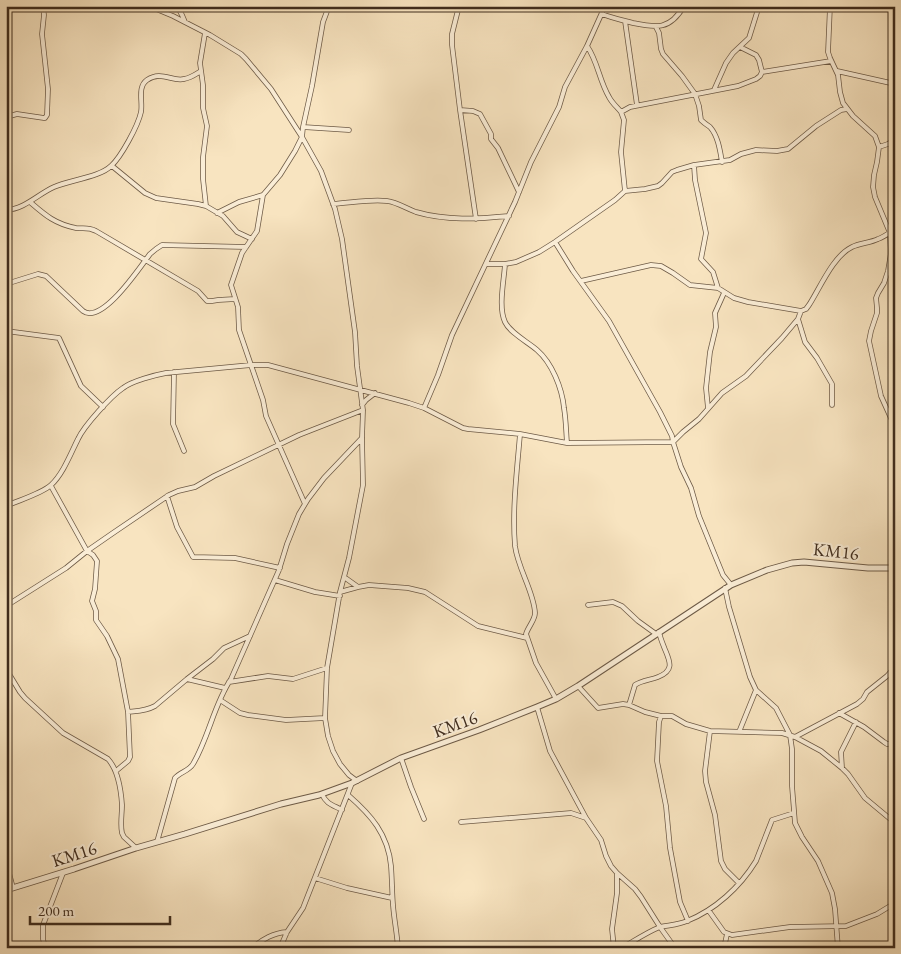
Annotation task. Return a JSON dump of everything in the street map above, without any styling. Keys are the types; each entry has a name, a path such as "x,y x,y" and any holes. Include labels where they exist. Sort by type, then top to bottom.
{"street":[{"path":"6,117 17,114 46,118 48,89 42,34 43,6"},
{"path":"149,6 205,33 246,59 271,89 302,137 321,171 333,204 342,239 355,332 362,408 363,484 327,668 325,718 333,751 354,782 303,908 287,932 280,948"},
{"path":"164,12 168,6"},
{"path":"177,6 184,22"},
{"path":"305,504 268,422 263,400 239,330 238,307 231,285 242,253 257,231 263,195 280,175 302,137 302,126 312,86 323,22 329,6"},
{"path":"459,6 452,34 460,110 476,219"},
{"path":"424,408 452,335 509,216 531,162 559,107 565,87 587,46 605,6"},
{"path":"602,14 656,27 675,19 684,6"},
{"path":"714,90 726,63 733,53 749,38 759,6"},
{"path":"830,6 828,52 837,71 840,92 847,109 875,136 879,147 873,187 875,197 890,233 891,253 884,283 876,298 878,308 869,341 881,396 895,428"},
{"path":"625,21 637,105"},
{"path":"656,27 663,54 695,94 700,117 714,132 722,162"},
{"path":"205,33 200,63 203,108 208,126 203,157 206,206"},
{"path":"587,46 593,55 609,97 621,112 624,120 621,152 625,191"},
{"path":"740,47 756,56 762,72"},
{"path":"621,112 637,105 746,83 760,76 762,72 831,61"},
{"path":"6,210 30,202 54,187 103,172 112,166 129,139 141,112 143,84 147,80 162,75 184,80 201,71"},
{"path":"837,71 895,84"},
{"path":"841,110 844,103"},
{"path":"486,264 516,262 539,252 625,191 658,186 672,172 694,165 730,160 741,154 756,150 788,150 810,130 841,110 847,109"},
{"path":"460,110 473,111 480,114 519,192"},
{"path":"302,126 349,130"},
{"path":"879,147 895,140"},
{"path":"694,165 695,180 706,233 700,259 713,272 718,288"},
{"path":"112,166 145,193 156,198 206,206 228,220 238,232 252,239"},
{"path":"217,213 238,202 263,195"},
{"path":"333,204 375,200 391,202 417,212 449,218 476,219 509,216"},
{"path":"30,202 46,217 54,221 76,228 89,228 198,291 207,301 235,299"},
{"path":"581,281 652,265 662,266 690,285 718,288 734,298 748,302 801,311 809,305 827,273 842,253 850,248 879,239 895,229"},
{"path":"555,242 609,321 660,412 672,436 672,442 723,575 731,585"},
{"path":"6,284 42,274 86,314 90,314 119,294 146,260 162,245 246,247"},
{"path":"505,264 502,302 504,321 507,326 538,350 548,362 561,391 567,443"},
{"path":"708,408 706,388 710,352 716,327 715,313 724,292"},
{"path":"6,506 51,486 65,466 78,438 103,407 121,389 159,374 174,372 268,365 339,383 424,408 463,428 520,434 567,443 672,442 699,419 722,393 746,376 782,338 798,319 801,311"},
{"path":"798,319 804,342 817,358 832,384 832,405"},
{"path":"6,331 59,338 81,386 103,407"},
{"path":"174,372 173,424 184,450"},
{"path":"6,606 66,568 87,551 167,496 195,487 279,445 362,408 366,400 375,393"},
{"path":"520,434 514,504 514,530 519,564 535,613 526,634 536,663 556,699"},
{"path":"157,842 175,778 194,764 225,688 275,580 299,514 324,478 362,438"},
{"path":"895,451 892,479 895,534"},
{"path":"51,486 87,551 97,561 92,601 96,611 97,623 107,636 118,659 128,712 130,757 116,771"},
{"path":"167,496 177,527 193,557 235,558 280,568"},
{"path":"6,499 13,502"},
{"name":"KM16","path":"6,890 136,848 281,804 322,794 354,782 401,758 537,707 556,699 578,686 725,588 767,570 792,563 804,562 894,572"},
{"path":"894,572 895,602"},
{"path":"344,577 358,587"},
{"path":"275,580 310,591 340,594 358,587 369,586 399,587 425,592 478,626 527,638"},
{"path":"725,588 750,677 756,690 773,705 790,734 795,823 818,861 832,893 838,948"},
{"path":"588,605 613,602 622,606 638,621 657,633 669,657 670,668 667,672 659,677 639,682 635,685 629,705"},
{"path":"128,712 150,709 224,648 250,636"},
{"path":"795,737 857,704 867,692 887,676 894,667 895,640"},
{"path":"229,682 268,676 293,679 327,668"},
{"path":"6,669 20,692 63,733 108,759 116,771 122,804 122,834 136,848"},
{"path":"187,679 225,688"},
{"path":"578,686 598,708 617,704 629,705 660,716 672,716 686,724 710,731 790,734 822,751 848,774 865,798 895,823"},
{"path":"739,732 756,690"},
{"path":"220,700 240,713 254,716 286,720 325,718"},
{"path":"537,707 550,751 586,818 601,840 611,866 635,889 676,948"},
{"path":"839,714 856,722 887,744 895,742"},
{"path":"660,716 656,761 666,806 670,848 680,902 688,921"},
{"path":"842,768 842,752 856,722"},
{"path":"710,731 705,771 706,782 715,815 721,861 725,870 739,884"},
{"path":"401,758 424,820"},
{"path":"322,794 324,800 342,810"},
{"path":"348,795 372,817 387,848 390,861 398,948"},
{"path":"622,948 660,927 688,921 716,906 739,884 756,861 772,820 794,813"},
{"path":"461,822 571,814 586,818"},
{"path":"6,862 13,888"},
{"path":"45,948 43,939 44,925 63,873"},
{"path":"614,948 612,929 617,893 617,873"},
{"path":"315,878 347,888 392,898"},
{"path":"709,911 719,926 727,934 732,935 790,928 846,926 877,914 895,904"},
{"path":"252,948 273,934 287,932"},
{"path":"724,948 727,934"}]}
